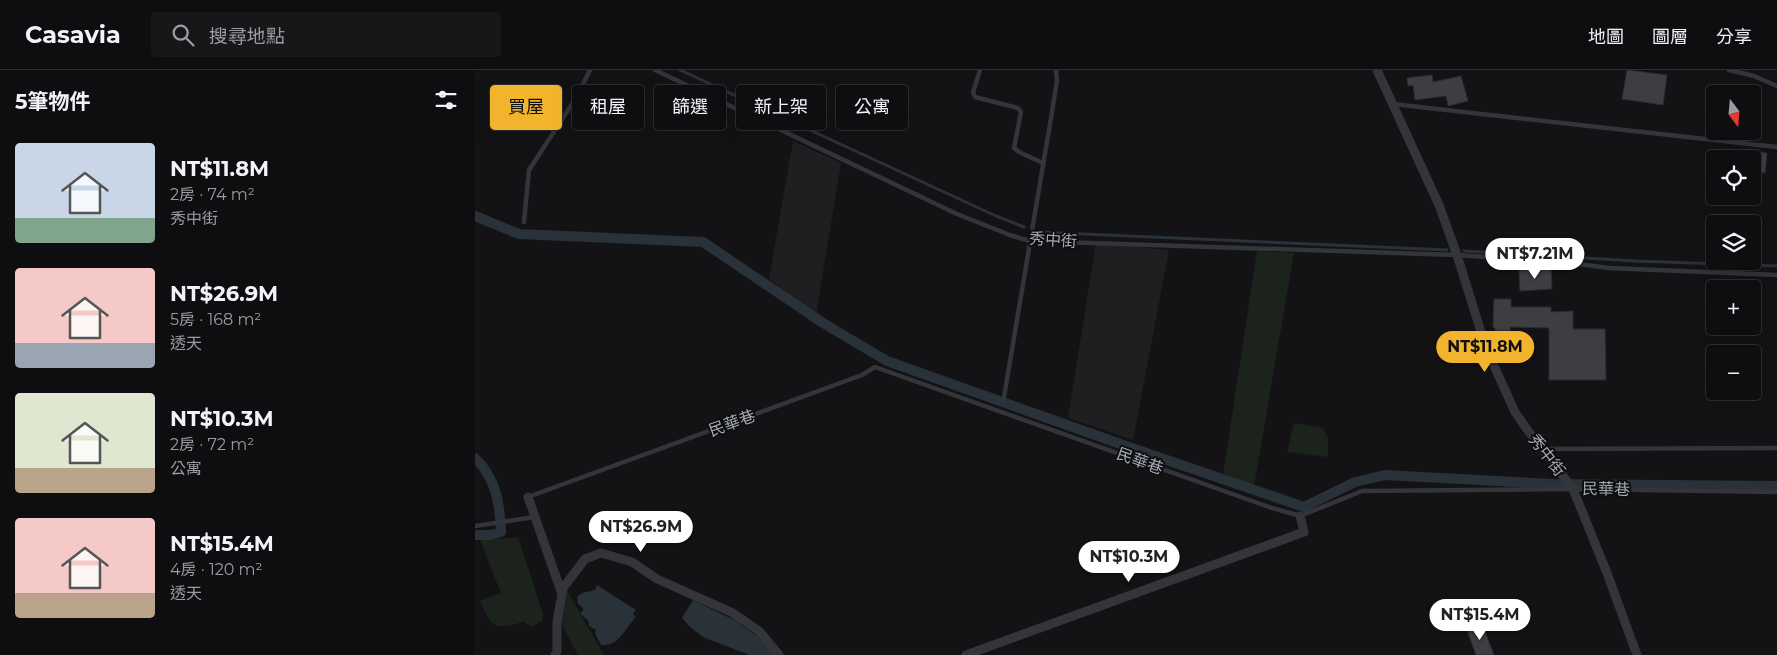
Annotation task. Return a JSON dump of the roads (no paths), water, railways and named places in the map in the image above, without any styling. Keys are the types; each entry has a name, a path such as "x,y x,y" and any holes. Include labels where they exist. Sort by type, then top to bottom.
{"street":[{"name":"秀中街","path":"1376,70 1439,205 1486,348 1515,412 1573,489 1607,573 1637,655"},
{"path":"528,497 562,594"},
{"path":"966,655 1304,532 1301,516"},
{"path":"557,654 557,622 563,588 585,559 601,552 632,562 657,579 731,612 759,631 779,655"}],"lane":[{"path":"525,222 529,170 576,98 590,70"},
{"name":"秀中街","path":"655,70 957,214 1009,235 1030,241 1457,255 1571,263 1609,268 1777,275"},
{"path":"980,70 973,92 975,97 1018,108 1021,112 1014,148 1043,163"},
{"path":"1005,397 1056,88 1056,70"},
{"path":"1729,70 1754,76 1777,86"},
{"path":"1392,104 1777,147"},
{"name":"民華巷","path":"528,497 862,375 875,367 1301,516 1362,491 1573,489 1777,492"},
{"path":"1543,449 1777,448"},
{"path":"475,526 535,517"}],"waterway":[{"path":"680,70 996,216 1024,227"},
{"path":"475,216 519,234 703,242 823,323 887,361 1304,507 1355,482 1385,475 1554,484 1777,486"},
{"path":"1037,232 1447,250"},
{"path":"1464,251 1636,261 1777,266"},
{"path":"475,458 488,474 496,492 501,532 490,535 475,535"}]}
